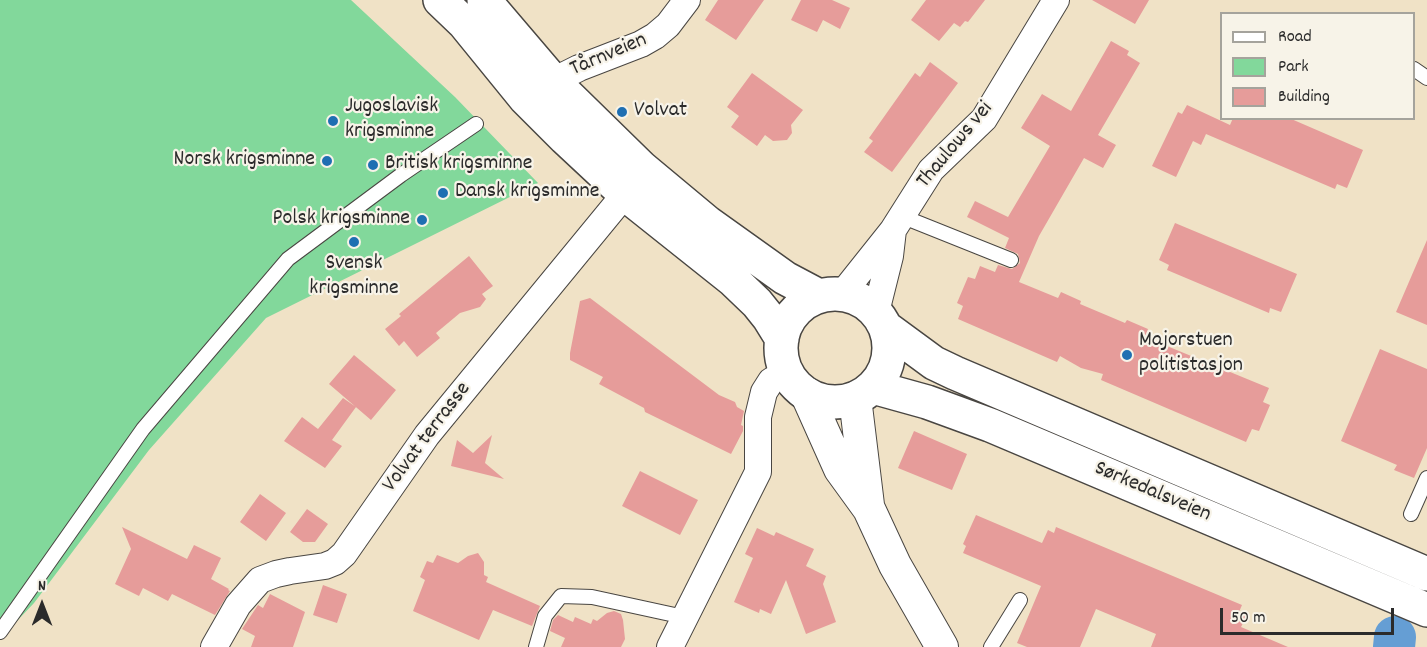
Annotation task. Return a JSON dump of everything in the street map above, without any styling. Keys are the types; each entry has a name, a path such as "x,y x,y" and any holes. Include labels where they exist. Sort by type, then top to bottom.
{"main road":[{"path":"440,0 464,23 525,98 588,161 625,194 733,280 757,303 782,339"},
{"path":"484,0 553,81 642,168 708,223 785,278 830,295 855,297 866,303 881,319 889,343 888,359 883,374 864,393 838,402 821,400 796,383 782,356 782,339 789,320 801,305 830,295"},
{"name":"Sørkedalsveien","path":"881,319 934,363 955,373 1427,574"},
{"name":"Sørkedalsveien","path":"864,393 961,414 1427,610"}],"street":[{"name":"Tårnveien","path":"553,81 655,36 668,25 687,0"},
{"name":"Thaulows vei","path":"830,295 897,223 932,170 984,119 1056,0"},
{"name":"Volvat terrasse","path":"214,647 238,605 260,580 276,574 325,566 335,562 344,554 427,435 625,194"},
{"name":"Thaulows vei","path":"881,319 897,223"},
{"path":"670,647 758,472 758,417 764,392 771,381 796,383 840,470 869,509 895,565 942,647"},
{"path":"864,393 869,509"}],"lane":[{"path":"0,632 143,429 288,259 401,175 476,124"},
{"path":"897,223 1011,260"},
{"path":"1411,514 1427,478"},
{"path":"537,647 545,616 561,596 592,597 684,617"},
{"path":"991,647 1020,600"}],"green space":[{"path":"0,0 351,0 455,97 538,183 266,318 149,450 34,603 0,639"}],"building":[{"path":"718,0 764,0 736,40 705,20"},
{"path":"801,0 832,0 850,8 840,29 823,20 817,32 791,20"},
{"path":"926,0 985,0 968,22 965,21 960,27 954,23 939,41 911,20"},
{"path":"1092,0 1149,0 1135,24"},
{"name":"Majorstuen politistasjon","path":"1111,41 1129,51 1127,55 1140,63 1098,135 1116,145 1103,168 1084,158 1039,236 1019,282 1058,298 1061,292 1081,301 1080,304 1125,323 1127,320 1148,329 1145,337 1269,388 1263,402 1270,405 1259,431 1252,429 1246,442 1101,380 1103,374 1081,368 1060,356 1057,362 958,319 963,306 957,303 968,277 975,279 980,266 995,272 998,265 1012,269 1020,263 1018,254 1005,248 1009,238 967,217 975,201 1008,217 1050,146 1021,128 1042,94 1071,111"},
{"path":"930,62 958,83 892,172 864,152 873,141 869,138 915,73 920,77"},
{"path":"752,73 803,110 791,125 792,133 787,140 773,141 765,135 757,146 731,127 739,116 727,107"},
{"path":"1187,105 1230,125 1232,120 1294,120 1363,150 1347,188 1337,184 1335,189 1206,134 1201,145 1193,141 1176,177 1152,166 1178,112 1182,114"},
{"path":"1175,223 1297,274 1281,312 1270,308 1269,313 1167,270 1169,265 1159,260"},
{"path":"1427,240 1427,325 1396,312"},
{"path":"469,256 493,286 482,294 486,299 480,307 460,313 436,333 440,338 417,357 404,341 399,346 385,329 401,316 399,314"},
{"path":"590,298 719,395 735,402 737,407 744,411 741,425 743,431 731,454 645,412 644,408 599,384 603,377 570,360 580,301"},
{"path":"1380,349 1427,369 1427,448 1414,478 1394,470 1397,465 1341,441"},
{"path":"354,355 396,390 371,420 329,384"},
{"path":"343,398 356,407 332,440 342,446 325,468 284,441 302,417 318,429"},
{"path":"914,431 967,454 952,490 898,468"},
{"path":"492,435 485,463 504,479 451,466 457,440 473,453"},
{"path":"640,471 698,500 680,535 622,506"},
{"path":"260,494 286,513 266,541 240,522"},
{"path":"307,509 328,524 315,542 303,542 290,532"},
{"path":"976,515 1042,543 1048,530 1054,533 1056,527 1242,605 1239,612 1247,615 1241,627 1288,647 1151,647 1156,634 1096,609 1080,647 1027,647 1017,643 1041,586 963,553 966,546 963,544"},
{"path":"122,527 187,559 194,545 221,558 211,579 230,591 215,615 172,594 168,601 143,588 139,596 115,584 131,549"},
{"path":"757,528 774,536 776,532 814,549 806,566 826,576 823,584 836,622 806,634 786,580 771,614 760,609 759,613 734,602 753,558 745,554"},
{"path":"478,553 484,562 484,575 488,577 486,582 540,606 532,626 493,610 479,640 413,611 425,580 420,577 427,561 433,563 437,555 458,563"},
{"path":"323,585 347,594 337,623 313,615"},
{"path":"270,594 305,612 293,647 251,647 255,636 242,629 258,605 263,608"},
{"path":"614,611 621,614 623,620 625,639 621,647 561,647 565,638 550,631 553,620 558,615 573,622 575,617 591,624 593,619 597,621 607,613"}],"waterway":[{"path":"1394,647 1395,637"}],"place":[{"name":"Volvat","path":"622,112"},
{"name":"Jugoslavisk krigsminne","path":"333,121"},
{"name":"Norsk krigsminne","path":"327,161"},
{"name":"Britisk krigsminne","path":"373,165"},
{"name":"Dansk krigsminne","path":"443,193"},
{"name":"Polsk krigsminne","path":"422,220"},
{"name":"Svensk krigsminne","path":"354,242"},
{"name":"Majorstuen politistasjon","path":"1127,355"}]}
